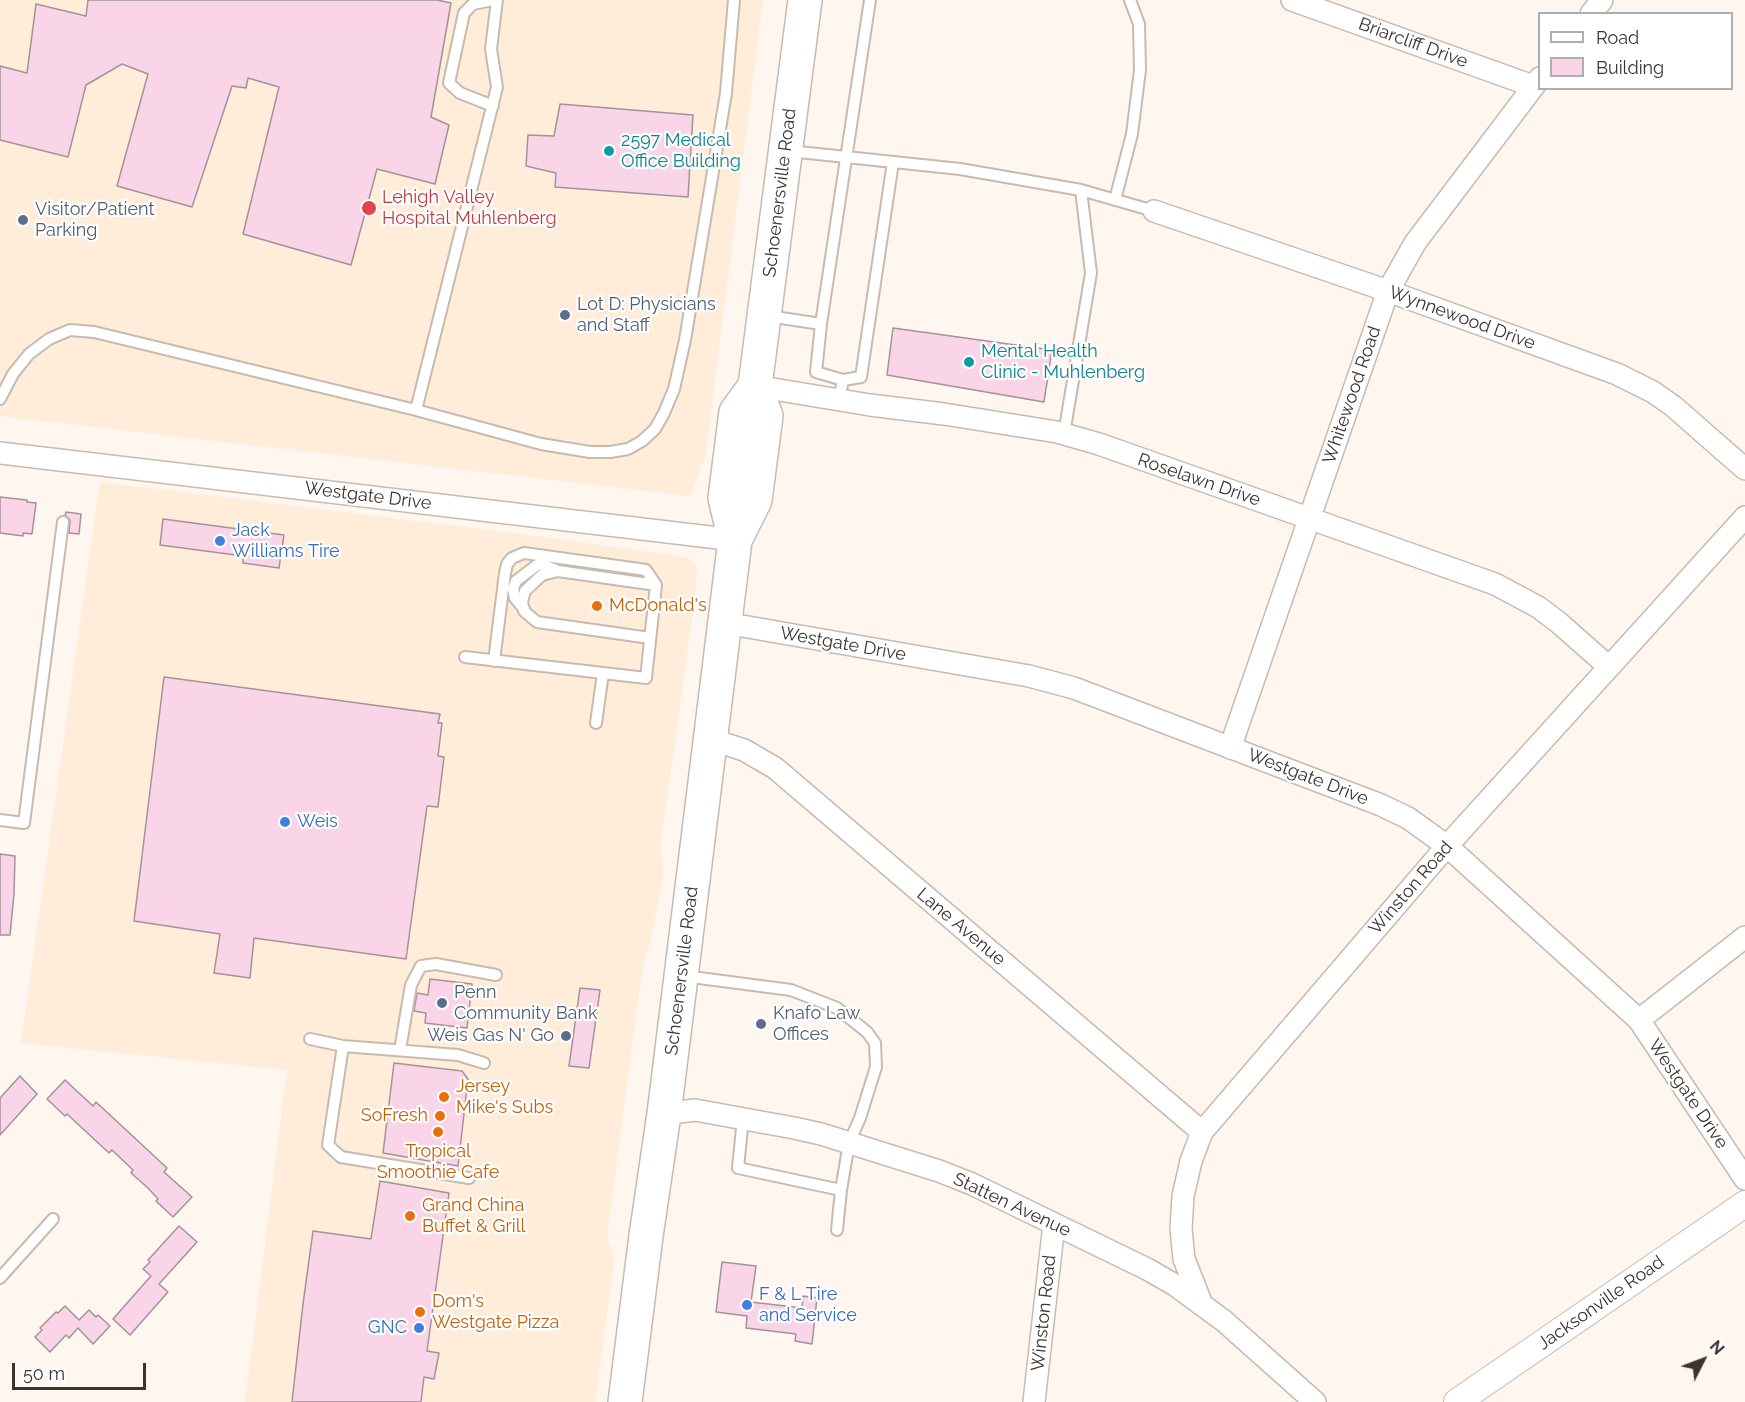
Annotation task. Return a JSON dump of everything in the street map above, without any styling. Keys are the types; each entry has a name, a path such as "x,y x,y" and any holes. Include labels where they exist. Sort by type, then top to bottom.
{"main road":[{"name":"Schoenersville Road","path":"625,1402 664,1114 735,540 755,500 765,426 766,416 755,386 805,0"}],"street":[{"name":"Briarcliff Drive","path":"1293,0 1536,82"},
{"name":"Whitewood Road","path":"1230,748 1388,291 1415,243 1536,82"},
{"name":"Wynnewood Drive","path":"1154,211 1388,291 1635,382 1672,406 1745,469"},
{"name":"Roselawn Drive","path":"755,386 841,390 944,414 1064,434 1099,444 1495,584 1516,594 1558,622 1610,667"},
{"name":"Westgate Drive","path":"0,453 735,540"},
{"name":"Winston Road","path":"1201,1302 1184,1259 1181,1229 1185,1187 1191,1161 1202,1132 1447,846 1745,517"},
{"name":"Westgate Drive","path":"725,623 1029,676 1074,688 1381,805 1408,818 1447,846 1639,1020 1745,1179"},
{"name":"Lane Avenue","path":"710,739 744,750 775,768 1202,1132"},
{"path":"1639,1020 1745,937"},
{"name":"Statten Avenue","path":"664,1114 695,1110 803,1130 950,1176 1147,1269 1201,1302 1315,1402"},
{"name":"Jacksonville Road","path":"1457,1402 1745,1204"},
{"name":"Winston Road","path":"1034,1402 1054,1224"}],"lane":[{"path":"417,410 498,87 491,49 495,0 473,4 464,13 449,83 460,93 493,106"},
{"path":"0,399 13,374 29,354 49,339 70,330 94,332 191,354 417,410 541,444 590,452 610,452 628,448 642,441 655,429 674,389 685,340 726,93 734,0"},
{"path":"870,0 821,324 816,372 841,390 861,377 893,162"},
{"path":"1115,200 1132,134 1140,70 1138,24 1130,0"},
{"path":"785,151 960,169 1081,190 1154,211"},
{"path":"1064,434 1091,273 1081,190"},
{"path":"764,315 821,324"},
{"path":"0,820 24,823 63,522"},
{"path":"465,657 494,661 646,678 656,585 646,570 518,554 507,564 494,661"},
{"path":"650,638 537,622 524,609 522,602 525,591 542,575 558,571 656,585"},
{"path":"596,723 603,673"},
{"path":"400,1050 411,985 422,966 436,964 496,975"},
{"path":"681,976 790,990 837,1008 867,1032 875,1044 876,1067 860,1118 849,1143 837,1230"},
{"path":"310,1039 343,1046 458,1055 484,1063"},
{"path":"343,1046 328,1145 341,1157 468,1178"},
{"path":"743,1118 738,1168 841,1190"},
{"path":"0,1278 53,1219"}],"shaded area":[{"name":"Lehigh Valley Hospital Muhlenberg","path":"0,0 763,0 706,452 691,496 0,416"},
{"path":"100,482 552,538 684,557 697,566 696,590 660,848 664,872 651,939 643,963 607,1236 614,1257 595,1402 245,1402 287,1070 21,1043"}],"building":[{"path":"88,0 437,0 451,3 431,117 449,125 435,184 377,169 351,265 243,234 279,87 248,78 246,88 232,86 192,207 117,186 148,74 122,64 86,85 68,157 0,140 0,66 27,73 36,4 86,16"},
{"name":"2597 Medical Office Building","path":"560,104 693,115 688,197 555,187 556,173 526,166 528,135 554,136"},
{"name":"Mental Health Clinic - Muhlenberg","path":"893,328 1052,350 1044,402 887,375"},
{"path":"0,497 36,503 32,534 23,533 23,536 0,533"},
{"path":"66,512 81,514 79,534 69,533 70,520 65,515"},
{"path":"163,519 284,535 279,568 243,563 243,556 160,545"},
{"path":"164,677 440,714 438,723 442,723 438,756 444,757 438,807 427,806 406,959 254,938 250,978 214,973 220,934 134,921"},
{"path":"0,854 15,856 10,935 0,935"},
{"name":"Penn Community Bank","path":"430,979 472,984 467,1028 425,1023 426,1013 414,1011 417,993 428,995"},
{"path":"580,988 600,990 589,1068 569,1066"},
{"path":"394,1063 462,1071 468,1079 458,1166 383,1153"},
{"path":"20,1076 37,1094 0,1135 0,1098"},
{"path":"65,1080 93,1106 96,1102 167,1168 164,1172 192,1197 173,1217 156,1201 158,1199 148,1188 131,1173 133,1170 112,1150 109,1153 67,1114 65,1116 47,1099"},
{"path":"380,1181 449,1193 427,1351 439,1353 434,1379 424,1377 421,1402 292,1402 313,1231 371,1239"},
{"path":"179,1226 197,1242 159,1284 168,1292 130,1335 113,1319 151,1276 143,1269 150,1262 148,1260"},
{"name":"F & L Tire and Service","path":"722,1262 756,1266 751,1302 802,1308 803,1296 817,1298 812,1344 795,1341 796,1334 746,1328 747,1316 716,1312"},
{"path":"65,1306 79,1320 89,1310 110,1326 93,1344 78,1328 69,1338 66,1335 50,1352 35,1337 42,1330 40,1328"}],"place":[{"name":"2597 Medical Office Building","path":"609,151"},
{"name":"Lehigh Valley Hospital Muhlenberg","path":"369,208"},
{"name":"Visitor/Patient Parking","path":"23,220"},
{"name":"Lot D: Physicians and Staff","path":"565,315"},
{"name":"Mental Health Clinic - Muhlenberg","path":"969,362"},
{"name":"Jack Williams Tire","path":"220,541"},
{"name":"McDonald's","path":"597,606"},
{"name":"Weis","path":"285,822"},
{"name":"Penn Community Bank","path":"442,1003"},
{"name":"Knafo Law Offices","path":"761,1024"},
{"name":"Weis Gas N' Go","path":"566,1036"},
{"name":"Jersey Mike's Subs","path":"444,1097"},
{"name":"SoFresh","path":"440,1116"},
{"name":"Tropical Smoothie Cafe","path":"438,1132"},
{"name":"Grand China Buffet & Grill","path":"410,1216"},
{"name":"F & L Tire and Service","path":"747,1305"},
{"name":"Dom's Westgate Pizza","path":"420,1312"},
{"name":"GNC","path":"419,1328"}]}
